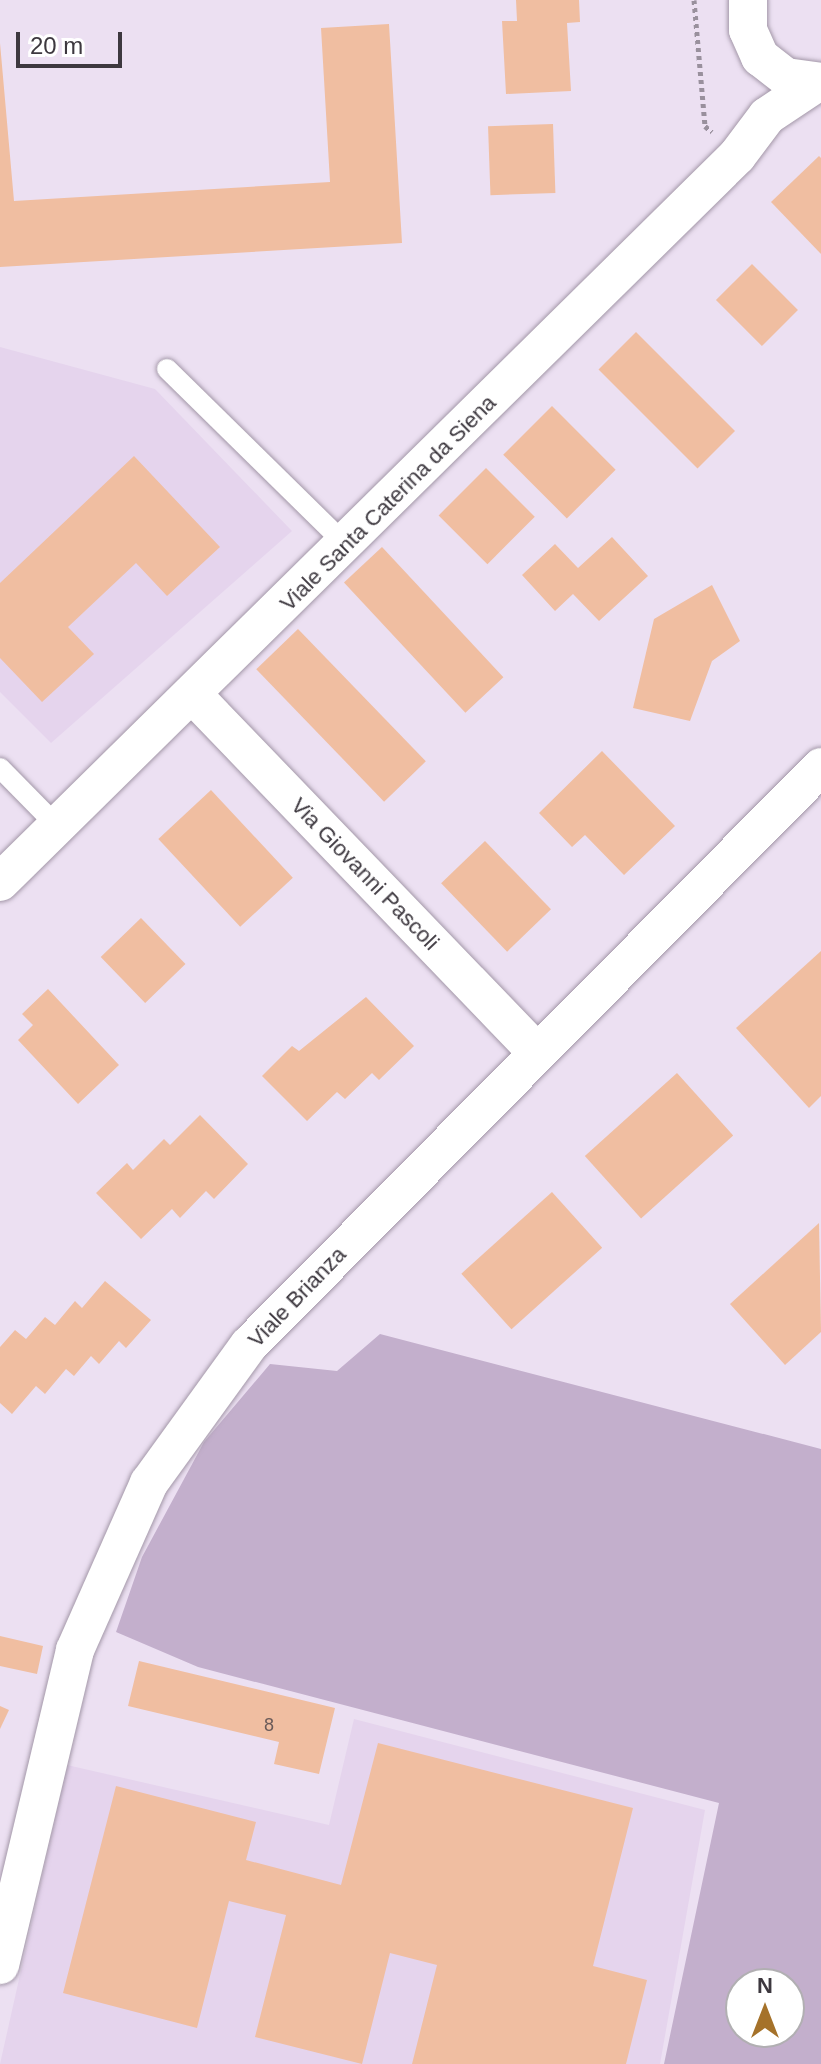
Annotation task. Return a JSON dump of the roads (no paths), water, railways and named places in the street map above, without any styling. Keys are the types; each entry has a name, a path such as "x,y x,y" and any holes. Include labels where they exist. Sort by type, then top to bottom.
{"street":[{"path":"748,0 752,43 767,116"},
{"path":"752,43 779,73 820,82"},
{"name":"Viale Santa Caterina da Siena","path":"0,882 194,696 737,156 767,116 820,82"},
{"name":"Via Giovanni Pascoli","path":"194,696 536,1051"},
{"name":"Viale Brianza","path":"0,1965 75,1650 149,1483 249,1345 536,1051 821,767"}],"lane":[{"path":"167,369 346,545"},
{"path":"0,768 58,827"}]}
